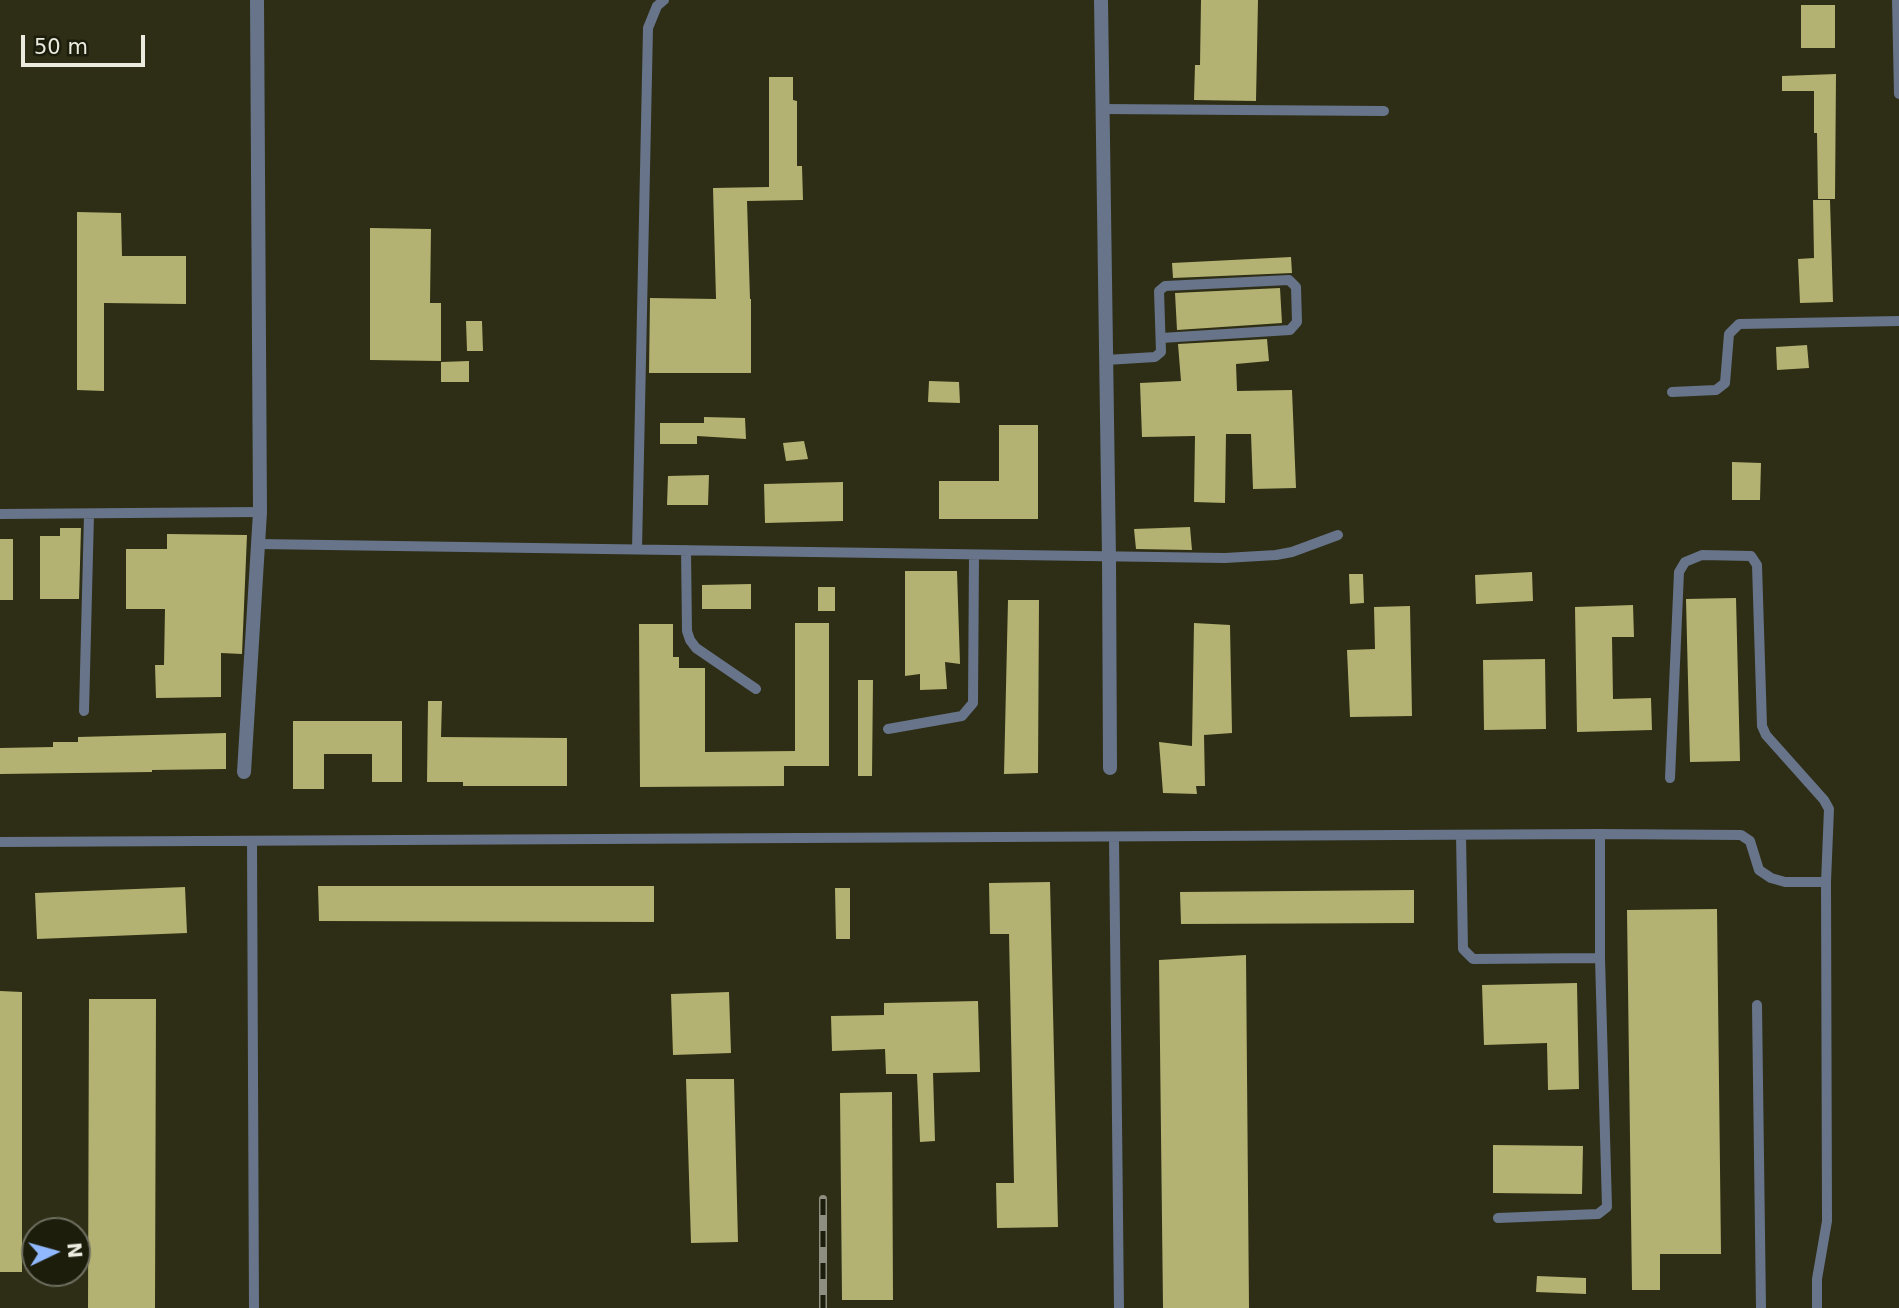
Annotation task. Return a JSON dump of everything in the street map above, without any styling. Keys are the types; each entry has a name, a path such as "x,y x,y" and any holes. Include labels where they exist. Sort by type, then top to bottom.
{"street":[{"path":"244,772 260,512 257,0"},
{"path":"1101,0 1110,768"}],"lane":[{"path":"637,549 648,28 657,6 664,0"},
{"path":"1898,0 1899,94"},
{"path":"1103,109 1384,111"},
{"path":"1106,359 1155,357 1161,352 1159,291 1165,286 1289,281 1296,287 1297,322 1290,330 1161,338"},
{"path":"1672,392 1716,390 1725,383 1729,334 1739,324 1899,321"},
{"path":"0,514 260,512"},
{"path":"84,711 89,515"},
{"path":"258,544 1225,558 1292,552 1338,535"},
{"path":"686,550 687,631 690,640 696,648 756,689"},
{"path":"888,729 962,716 973,703 974,555"},
{"path":"1670,778 1679,572 1685,562 1702,555 1751,556 1757,565 1762,726 1766,735 1829,809 1826,882 1827,1221 1817,1279 1817,1308"},
{"path":"1498,1217 1598,1214 1607,1207 1600,958 1600,834"},
{"path":"1461,835 1464,949 1473,959 1600,958"},
{"path":"0,842 1741,835 1750,841 1759,870 1771,878 1785,882 1826,882"},
{"path":"1114,837 1119,1308"},
{"path":"252,841 254,1308"},
{"path":"1757,1004 1761,1308"}],"shaded area":[{"path":"0,0 1899,0 1899,1308 0,1308"}],"building":[{"path":"1201,0 1258,0 1256,101 1194,100 1195,65 1200,65"},
{"path":"1801,5 1835,5 1835,48 1801,48"},
{"path":"1836,74 1835,199 1818,199 1814,91 1782,91 1782,76"},
{"path":"769,77 793,77 793,100 797,101 797,166 802,166 803,200 747,201 751,373 649,373 650,298 716,299 713,188 769,187"},
{"path":"1813,200 1830,200 1833,302 1800,303 1798,259 1814,258"},
{"path":"77,212 121,213 122,256 186,256 186,304 104,303 104,391 77,390"},
{"path":"370,228 431,229 430,303 441,303 441,361 370,360"},
{"path":"1291,257 1292,273 1173,278 1172,263"},
{"path":"1280,288 1282,323 1177,330 1175,293"},
{"path":"466,321 482,321 483,351 467,351"},
{"path":"1267,339 1269,361 1236,364 1237,391 1292,390 1296,488 1253,489 1251,434 1226,434 1225,503 1194,502 1195,436 1142,437 1140,383 1181,381 1178,344"},
{"path":"1807,345 1809,368 1777,370 1776,347"},
{"path":"469,361 469,382 441,382 441,362"},
{"path":"929,381 959,382 960,403 928,402"},
{"path":"704,417 745,418 746,439 697,436 697,444 660,444 660,423 704,423"},
{"path":"999,425 1038,425 1038,519 939,519 939,481 999,481"},
{"path":"804,441 808,459 786,461 783,443"},
{"path":"1732,462 1761,463 1760,500 1732,500"},
{"path":"709,475 708,505 667,505 668,476"},
{"path":"843,482 843,521 765,523 764,484"},
{"path":"1190,527 1192,550 1136,549 1134,529"},
{"path":"60,528 81,528 79,599 40,599 40,536 60,536"},
{"path":"167,534 247,535 242,654 221,653 221,697 156,698 155,665 164,665 165,609 126,609 126,549 167,549"},
{"path":"0,539 13,539 13,600 0,600"},
{"path":"905,571 957,571 960,664 945,662 947,689 920,690 920,674 905,676"},
{"path":"1532,572 1533,601 1476,604 1475,575"},
{"path":"1349,574 1363,574 1364,603 1350,604"},
{"path":"751,584 751,609 702,609 702,585"},
{"path":"818,587 835,587 835,611 818,611"},
{"path":"1736,598 1740,761 1690,762 1686,599"},
{"path":"1008,600 1039,600 1038,773 1004,774"},
{"path":"1633,605 1634,637 1612,637 1613,699 1651,698 1652,730 1577,732 1575,607"},
{"path":"1410,606 1412,716 1350,717 1347,650 1375,649 1374,607"},
{"path":"795,623 829,623 829,766 784,766 784,786 640,787 639,624 673,624 673,657 679,657 679,668 705,668 705,752 795,751"},
{"path":"1194,623 1230,625 1232,733 1204,735 1205,786 1196,786 1197,794 1163,793 1159,742 1192,746"},
{"path":"1545,659 1546,729 1484,730 1483,660"},
{"path":"858,680 873,680 872,776 858,776"},
{"path":"428,701 442,701 441,737 567,738 567,786 463,786 463,782 427,782"},
{"path":"293,721 402,721 402,782 372,782 372,754 324,754 324,789 293,789"},
{"path":"226,733 226,769 0,774 0,748 53,747 53,742 78,742 78,737"},
{"path":"1050,882 1058,1227 997,1228 996,1183 1014,1183 1009,934 990,934 989,883"},
{"path":"318,886 654,886 654,922 319,921"},
{"path":"185,887 187,933 37,939 35,893"},
{"path":"835,888 850,888 850,939 836,939"},
{"path":"1414,890 1414,923 1181,924 1180,892"},
{"path":"1717,909 1721,1254 1660,1254 1660,1290 1632,1290 1627,910"},
{"path":"1246,955 1249,1308 1163,1308 1159,960"},
{"path":"1577,983 1579,1089 1548,1090 1547,1043 1484,1045 1482,985"},
{"path":"0,991 22,992 22,1217 21,1272 0,1272"},
{"path":"729,992 731,1053 673,1055 671,994"},
{"path":"89,999 156,999 155,1308 88,1308 88,1287 91,1287 91,1217 88,1217"},
{"path":"978,1001 980,1072 933,1073 935,1141 920,1142 917,1074 886,1074 885,1049 832,1051 831,1016 884,1015 884,1003"},
{"path":"686,1079 734,1079 738,1242 691,1243"},
{"path":"892,1092 893,1300 842,1300 840,1093"},
{"path":"1493,1145 1583,1146 1582,1194 1493,1193"},
{"path":"1537,1276 1586,1278 1586,1294 1536,1292"}],"railway":[{"path":"823,1199 823,1308"}]}
